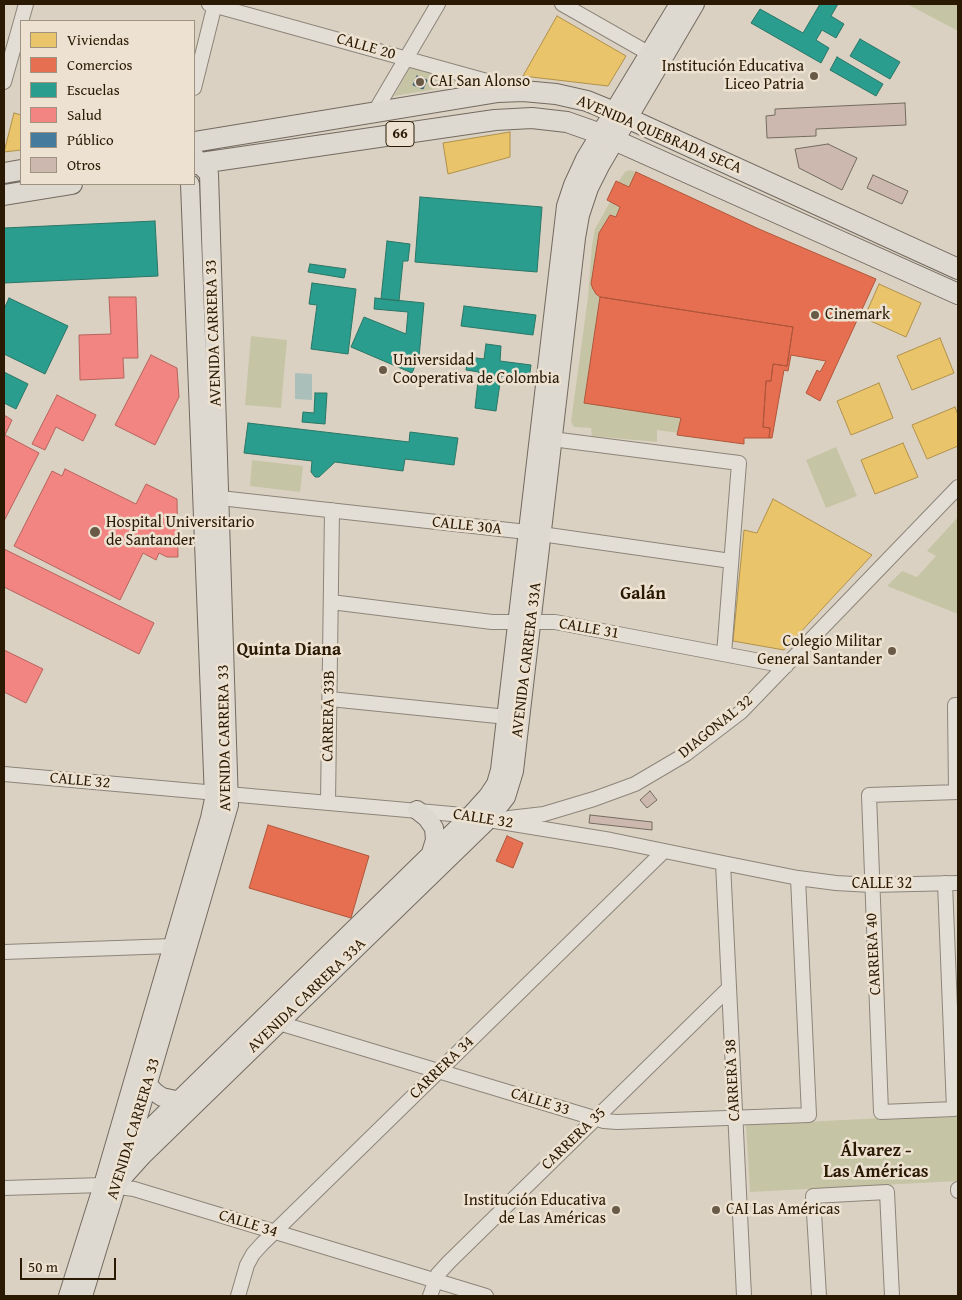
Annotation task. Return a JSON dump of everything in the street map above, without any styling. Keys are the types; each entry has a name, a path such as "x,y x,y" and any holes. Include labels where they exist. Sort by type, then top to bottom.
{"highway":[{"name":"AVENIDA QUEBRADA SECA","path":"195,142 471,96 523,91 556,94 572,97 621,115 958,269"},
{"name":"AVENIDA QUEBRADA SECA","path":"195,163 511,119 548,119 567,122 608,138 958,294"},
{"path":"4,173 20,170"},
{"path":"4,194 65,185"},
{"path":"824,234 834,212"}],"main road":[{"name":"AVENIDA CARRERA 33A","path":"656,58 679,4"},
{"name":"AVENIDA CARRERA 33A","path":"110,1185 128,1150 488,820 503,802 511,784 513,718 557,338 580,215 608,138 656,58 695,4"},
{"name":"AVENIDA CARRERA 33","path":"195,163 209,174 211,497"},
{"name":"AVENIDA CARRERA 33","path":"83,1296 173,946 210,818 222,793 211,497 190,185"},
{"name":"AVENIDA CARRERA 33A","path":"110,1185 143,1155 493,790 499,777 513,718"},
{"name":"AVENIDA CARRERA 33","path":"128,1150 226,818 229,805 222,793"},
{"path":"416,810 427,818 434,828 435,840 431,853"},
{"path":"148,1085 162,1097 180,1101"},
{"name":"AVENIDA CARRERA 33","path":"68,1296 110,1185"}],"street":[{"path":"21,20 26,4"},
{"path":"195,84 213,4"},
{"name":"CALLE 20","path":"213,4 523,91"},
{"path":"374,113 438,4"},
{"path":"562,4 656,58"},
{"path":"4,82 20,25"},
{"path":"545,438 739,463 724,654"},
{"name":"DIAGONAL 32","path":"488,820 530,816 594,799 635,784 686,754 741,712 958,487"},
{"name":"CALLE 30A","path":"211,497 534,533 731,561"},
{"name":"CARRERA 33B","path":"328,802 332,510"},
{"name":"CALLE 31","path":"331,602 492,622 555,622 786,666"},
{"path":"330,699 513,718"},
{"path":"957,705 957,792"},
{"name":"CALLE 32","path":"4,774 416,810 611,840 798,878 871,885 951,883"},
{"name":"CARRERA 40","path":"951,883 954,1109 881,1112 869,795 957,792"},
{"name":"CARRERA 34","path":"238,1296 247,1265 253,1254 274,1232 664,851"},
{"name":"CARRERA 38","path":"723,864 744,1296"},
{"name":"CALLE 33","path":"277,1015 438,1071 595,1118 617,1122 809,1115 798,878"},
{"path":"4,952 173,946"},
{"name":"CARRERA 35","path":"430,1296 435,1281 449,1262 728,989"},
{"name":"CALLE 34","path":"4,1188 110,1185 134,1190 486,1296"},
{"path":"819,1296 814,1196 886,1192 892,1296"}],"green space":[{"path":"907,4 958,4 958,31"},
{"path":"410,67 473,83 394,96"},
{"path":"629,170 636,172 629,187 618,182 625,172"},
{"path":"610,202 620,207 616,217 610,215 599,233 592,284 596,294 600,297 584,402 681,418 679,433 657,430 657,442 592,436 591,428 574,427 571,422 588,297 592,245 595,229"},
{"path":"251,336 287,340 281,408 245,405"},
{"path":"836,447 857,496 826,508 806,460"},
{"path":"252,460 303,466 300,492 250,486"},
{"path":"958,517 958,614 887,586 902,571 917,577 936,556 927,551"},
{"path":"958,1114 958,1181 750,1192 746,1125"}],"shaded area":[{"path":"295,373 312,374 312,400 295,399"}],"building: Viviendas":[{"path":"557,16 626,56 608,86 523,76"},
{"path":"14,113 20,115 20,150 4,152"},
{"path":"510,132 510,157 448,174 443,143"},
{"path":"879,284 921,303 906,337 864,318"},
{"path":"940,338 954,373 912,390 897,356"},
{"path":"879,383 893,418 851,435 837,401"},
{"path":"955,407 958,415 958,446 927,459 912,425"},
{"path":"903,443 918,477 875,494 861,460"},
{"path":"773,499 872,555 784,650 733,641 744,530 757,533"}],"building: Comercios":[{"path":"636,172 759,229 876,279 820,401 806,393 817,370 820,372 826,361 791,355 788,371 784,370 772,438 769,438 770,428 763,427 766,381 771,381 773,364 787,366 793,327 600,297 593,289 591,284 599,233 610,215 616,217 620,207 607,200 616,181 629,187"},
{"path":"600,297 793,327 787,366 773,364 771,381 766,381 763,427 770,428 769,438 744,438 744,444 677,435 681,418 584,403"},
{"path":"268,825 369,856 351,918 249,888"},
{"path":"507,836 523,843 513,868 496,861"}],"building: Escuelas":[{"path":"820,4 838,4 831,16 844,24 836,38 822,30 816,40 829,48 821,63 751,23 760,9 803,33"},
{"path":"860,39 900,62 890,79 850,56"},
{"path":"837,57 883,84 876,96 830,70"},
{"path":"420,197 542,207 537,272 415,262"},
{"path":"155,221 158,276 4,283 4,228"},
{"path":"387,241 410,244 408,261 403,261 399,301 381,299"},
{"path":"310,264 346,269 344,278 308,272"},
{"path":"312,283 356,289 348,354 311,349 317,305 309,304"},
{"path":"9,298 68,326 45,374 4,354 4,309"},
{"path":"375,298 424,303 419,357 412,373 351,347 364,317 406,334 408,312 374,309"},
{"path":"464,306 536,315 533,335 461,326"},
{"path":"486,344 501,346 500,361 531,365 529,379 501,376 496,411 475,408 479,372 466,370 468,357 484,359"},
{"path":"4,372 28,384 16,409 4,403"},
{"path":"315,393 327,393 325,424 302,422 303,412 314,413"},
{"path":"248,423 409,442 410,432 458,438 454,465 405,459 403,471 335,462 319,477 315,477 311,472 312,461 244,453"}],"building: Salud":[{"path":"109,297 136,297 138,358 123,358 124,378 80,380 79,335 111,334"},
{"path":"151,355 177,368 179,397 155,445 115,425"},
{"path":"57,395 96,415 83,441 56,427 45,450 32,444"},
{"path":"4,415 12,420 5,435 39,453 4,521"},
{"path":"65,469 136,504 146,484 177,499 178,557 167,557 159,553 156,560 143,553 120,600 14,546 52,471 62,476"},
{"path":"4,549 154,623 139,654 4,587"},
{"path":"4,650 43,669 26,703 4,692"}],"building: Público":[{"name":"CAI San Alonso","path":"417,76 427,80 423,89 413,85"}],"building: Otros":[{"path":"905,103 906,125 816,129 816,136 767,138 766,116 775,115 775,109"},
{"path":"828,144 857,158 842,190 799,168 795,149"},
{"path":"873,175 908,191 902,204 867,188"},
{"path":"650,791 657,800 647,808 640,800"},
{"path":"590,815 652,822 652,830 589,823"}],"place":[{"name":"Institución Educativa Liceo Patria","path":"814,76"},
{"name":"CAI San Alonso","path":"420,82"},
{"name":"Cinemark","path":"815,315"},
{"name":"Universidad Cooperativa de Colombia","path":"383,370"},
{"name":"Hospital Universitario de Santander","path":"95,532"},
{"name":"Colegio Militar General Santander","path":"892,651"},
{"name":"Institución Educativa de Las Américas","path":"616,1210"},
{"name":"CAI Las Américas","path":"716,1210"}],"district":[{"name":"Galán","path":"643,594"},
{"name":"Quinta Diana","path":"289,650"},
{"name":"Álvarez - Las Américas","path":"876,1161"}]}
